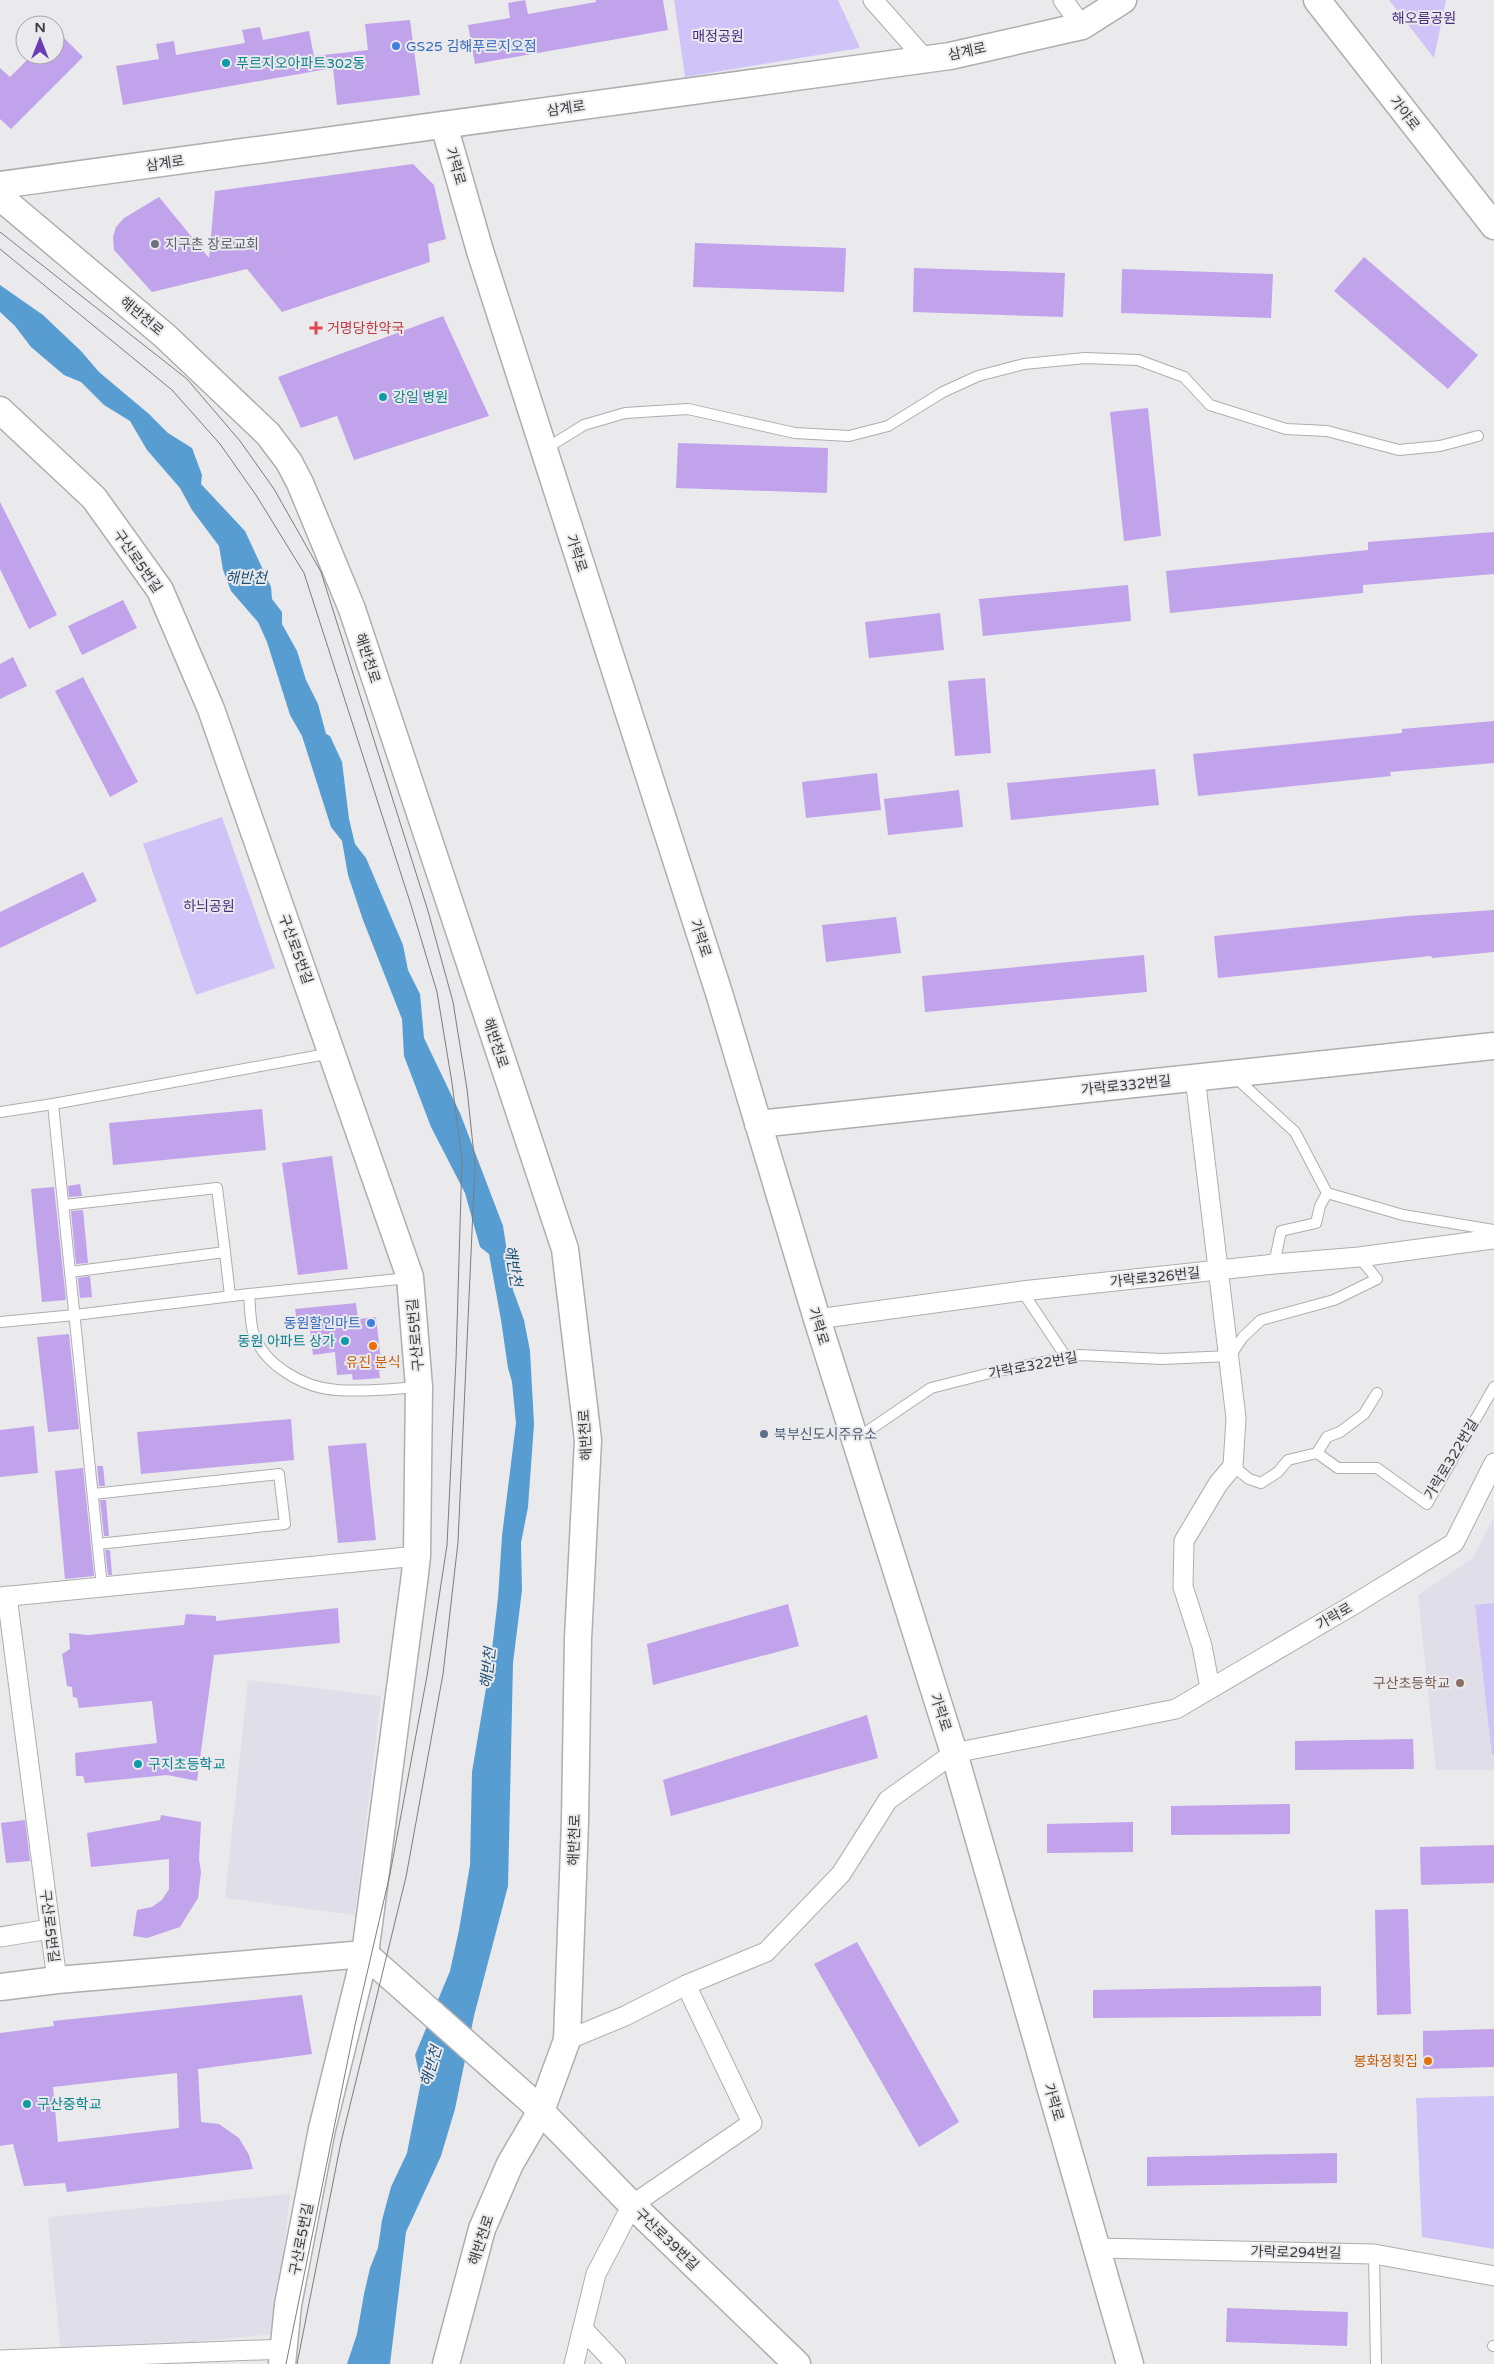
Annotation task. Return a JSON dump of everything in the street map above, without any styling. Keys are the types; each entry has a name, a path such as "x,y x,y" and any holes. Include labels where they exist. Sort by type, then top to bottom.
{"street":[{"path":"874,0 925,59"},
{"path":"1063,0 1082,26"},
{"name":"삼계로","path":"0,185 950,56 1082,26 1123,0"},
{"name":"가야로","path":"1317,0 1494,226"},
{"name":"가락로","path":"444,125 480,251 719,993 817,1319 954,1753 1130,2364"},
{"name":"해반천로","path":"0,197 165,336 268,434 289,462 300,483 352,609 564,1248 588,1440 578,1639 575,1822 567,2040 535,2105 482,2229 446,2364"},
{"name":"구산로5번길","path":"0,410 94,498 160,590 211,709 333,1053 410,1278 419,1387 418,1556 365,1954 322,2129 288,2305 283,2357 0,2360"},
{"name":"가락로332번길","path":"758,1124 1494,1046"},
{"path":"1195,1077 1220,1270 1236,1418 1233,1466 1218,1484 1184,1541 1183,1587 1202,1646 1210,1688"},
{"name":"가락로326번길","path":"817,1319 1022,1291 1358,1257 1494,1239"},
{"name":"가락로","path":"954,1753 1176,1709 1454,1543 1494,1463"},
{"name":"구산로5번길","path":"365,1954 57,1980 3,1596 418,1556"},
{"path":"567,2040 625,2016 686,1985 766,1952 841,1874 888,1800 954,1753"},
{"path":"0,1937 50,1929"},
{"name":"구산로39번길","path":"365,1954 535,2105 632,2205 798,2364"},
{"path":"0,1987 57,1980"},
{"path":"574,2364 596,2274 632,2205 752,2124 686,1985"},
{"name":"가락로294번길","path":"1096,2248 1374,2254 1494,2276"},
{"path":"583,2329 616,2364"}],"lane":[{"path":"544,450 584,425 626,414 688,409 796,433 849,436 888,426 942,392 978,376 1024,364 1085,358 1138,360 1184,377 1210,405 1286,429 1327,431 1399,450 1440,446 1478,436"},
{"path":"0,1112 54,1104 333,1053"},
{"path":"1232,1074 1295,1132 1327,1193 1403,1215 1494,1230"},
{"path":"54,1104 102,1587"},
{"path":"64,1205 217,1188 230,1296"},
{"path":"1274,1264 1281,1231 1316,1223 1320,1206 1327,1193"},
{"path":"70,1272 225,1252"},
{"path":"1230,1356 1243,1337 1261,1320 1334,1300 1377,1279 1358,1257"},
{"path":"0,1322 410,1278"},
{"path":"1022,1291 1066,1356"},
{"path":"249,1294 253,1331 262,1349 280,1368 303,1381 335,1390 419,1387"},
{"name":"가락로322번길","path":"855,1440 930,1388 1066,1356 1162,1359 1230,1356"},
{"name":"가락로322번길","path":"1318,1453 1338,1468 1377,1468 1427,1504 1494,1387"},
{"path":"1233,1466 1249,1479 1261,1483 1278,1472 1288,1460 1318,1453 1327,1437 1340,1432 1364,1414 1377,1393"},
{"path":"93,1494 279,1474 285,1524 98,1544"},
{"path":"1374,2254 1376,2364"}],"shaded area":[{"name":"구산초등학교","path":"1494,1516 1494,1770 1436,1770 1418,1595 1473,1558"},
{"path":"248,1680 381,1696 355,1915 225,1898"},
{"path":"290,2194 274,2334 61,2355 48,2217"}],"green space":[{"name":"매정공원","path":"674,0 838,0 860,48 685,77"},
{"name":"해오름공원","path":"1389,0 1446,0 1434,58"},
{"name":"하늬공원","path":"222,817 275,968 196,995 143,844"},
{"path":"1494,1603 1494,1755 1492,1755 1475,1605"},
{"path":"1494,2096 1494,2249 1422,2237 1416,2098"}],"water":[{"name":"해반천","path":"0,285 43,315 81,351 99,372 149,414 168,433 192,448 202,475 201,484 245,531 271,587 272,599 282,612 282,624 297,651 306,680 318,704 326,734 330,736 342,762 349,819 355,844 366,858 403,945 408,970 420,994 424,1038 460,1113 503,1226 513,1290 524,1320 530,1351 534,1424 528,1507 521,1543 522,1590 513,1663 508,1886 474,2016 455,2109 441,2156 406,2232 390,2364 347,2364 357,2334 370,2268 378,2248 382,2220 391,2187 407,2153 421,2082 415,2055 450,1971 470,1865 472,1772 491,1658 498,1598 502,1536 516,1423 512,1382 489,1254 480,1247 465,1193 431,1127 404,1056 402,1019 363,920 348,875 342,841 331,827 302,736 290,715 267,642 258,622 231,591 223,570 219,546 192,510 180,488 147,450 130,421 104,405 81,382 64,375 31,347 15,326 0,312"}],"building":[{"path":"525,0 528,14 596,2 596,0 663,0 668,30 475,64 468,25 510,18 508,3"},
{"path":"410,20 420,95 337,105 333,68 123,105 116,66 159,59 156,44 174,41 176,55 245,43 242,30 260,27 263,40 309,31 314,56 368,50 365,24"},
{"path":"65,39 83,57 11,129 0,119 0,68 10,77 22,65 65,65"},
{"path":"413,164 434,185 446,239 428,244 430,262 282,312 247,269 152,292 114,250 113,237 116,227 124,218 159,197 209,258 215,191"},
{"path":"695,243 846,248 844,292 693,287"},
{"path":"1364,257 1478,355 1448,389 1334,291"},
{"path":"914,268 1065,273 1063,317 913,312"},
{"path":"1122,269 1273,274 1271,318 1121,313"},
{"name":"강일 병원","path":"443,316 489,416 354,460 337,416 301,428 278,377"},
{"path":"1148,408 1161,536 1124,541 1110,412"},
{"path":"678,443 828,448 827,493 676,488"},
{"path":"0,502 57,615 29,629 0,569"},
{"path":"1494,532 1494,574 1363,585 1363,593 1170,613 1166,571 1368,550 1368,542"},
{"path":"1128,585 1131,621 983,636 979,599"},
{"path":"123,600 137,628 82,655 68,626"},
{"path":"940,613 944,650 869,658 865,622"},
{"path":"13,657 27,686 0,699 0,664"},
{"path":"83,677 138,782 110,797 55,691"},
{"path":"985,678 991,753 955,756 948,681"},
{"path":"1494,721 1494,763 1390,772 1391,776 1198,796 1193,754 1402,733 1402,729"},
{"path":"1155,769 1159,805 1011,820 1007,783"},
{"path":"877,773 881,810 806,818 802,782"},
{"path":"959,790 963,827 888,835 884,799"},
{"path":"83,872 97,901 0,948 0,912"},
{"path":"1494,910 1494,952 1432,958 1431,956 1218,978 1214,936 1407,916"},
{"path":"896,917 901,953 826,962 822,925"},
{"path":"1144,955 1147,992 925,1012 922,976"},
{"path":"262,1109 266,1150 113,1165 109,1123"},
{"path":"332,1156 348,1269 298,1275 282,1163"},
{"path":"80,1184 82,1196 69,1197 68,1186"},
{"path":"54,1187 66,1300 42,1302 31,1189"},
{"path":"83,1210 88,1263 76,1264 71,1211"},
{"path":"90,1276 92,1297 80,1298 78,1278"},
{"name":"동원 아파트 상가","path":"356,1303 358,1319 376,1317 382,1370 379,1371 380,1378 353,1380 352,1374 337,1375 335,1352 313,1355 310,1329 298,1330 295,1309"},
{"path":"69,1334 79,1429 48,1432 37,1337"},
{"path":"291,1419 294,1460 141,1474 137,1432"},
{"path":"34,1426 38,1473 0,1477 0,1430"},
{"path":"366,1443 376,1540 338,1543 328,1446"},
{"path":"97,1466 103,1466 105,1486 99,1486"},
{"path":"83,1468 94,1576 65,1579 55,1471"},
{"path":"100,1500 106,1500 109,1536 104,1536"},
{"path":"105,1550 110,1550 112,1575 108,1575"},
{"path":"788,1604 799,1646 653,1685 647,1644"},
{"name":"구지초등학교","path":"338,1608 340,1643 214,1655 197,1781 167,1775 85,1783 83,1776 76,1776 75,1753 157,1743 152,1701 79,1708 77,1698 73,1697 72,1687 67,1686 62,1654 70,1649 69,1633 88,1635 184,1625 186,1614 216,1616 216,1621"},
{"path":"867,1715 878,1758 671,1816 663,1780"},
{"path":"1413,1739 1414,1769 1295,1770 1295,1741"},
{"path":"1290,1804 1290,1834 1171,1835 1171,1806"},
{"path":"161,1815 201,1822 199,1859 201,1872 198,1898 180,1927 147,1938 133,1936 137,1910 152,1907 162,1900 169,1889 169,1859 91,1867 87,1833 160,1820"},
{"path":"25,1820 30,1861 6,1863 1,1823"},
{"path":"1133,1822 1133,1852 1047,1853 1047,1824"},
{"path":"1494,1845 1494,1883 1421,1885 1420,1847"},
{"path":"1408,1909 1411,2014 1377,2015 1375,1910"},
{"path":"857,1942 959,2122 919,2147 814,1964"},
{"path":"1321,1986 1321,2016 1093,2018 1093,1990"},
{"name":"구산중학교","path":"302,1995 312,2054 198,2069 201,2122 219,2124 239,2138 249,2155 253,2169 67,2192 65,2183 24,2186 13,2144 0,2146 0,2033 54,2026 53,2021","holes":["177,2073 179,2128 58,2142 53,2087"]},
{"path":"1494,2029 1494,2067 1423,2069 1423,2031"},
{"path":"1337,2153 1337,2183 1147,2186 1147,2157"},
{"path":"1227,2308 1348,2312 1347,2346 1226,2342"}],"tram line":[{"path":"0,232 187,379 240,441 274,489 321,572 428,911 453,1002 467,1089 475,1165 458,1542 443,1674 406,1877 341,2142 297,2364"},
{"path":"0,249 172,390 220,444 256,495 304,573 437,992 452,1083 462,1160 456,1360 447,1545 427,1676 390,1874 355,2025 286,2364"}],"place":[{"name":"GS25 김해푸르지오점","path":"396,46"},
{"name":"푸르지오아파트302동","path":"226,63"},
{"name":"지구촌 장로교회","path":"155,244"},
{"name":"거명당한약국","path":"316,328"},
{"name":"강일 병원","path":"383,397"},
{"name":"동원할인마트","path":"371,1323"},
{"name":"동원 아파트 상가","path":"345,1341"},
{"name":"유진 분식","path":"373,1346"},
{"name":"북부신도시주유소","path":"764,1434"},
{"name":"구산초등학교","path":"1460,1683"},
{"name":"구지초등학교","path":"138,1764"},
{"name":"봉화정횟집","path":"1428,2061"},
{"name":"구산중학교","path":"27,2104"}]}
